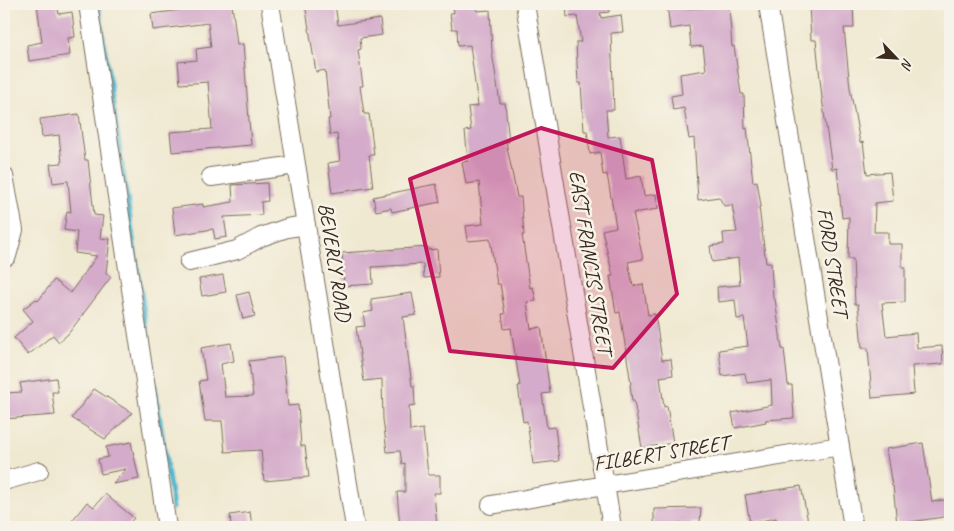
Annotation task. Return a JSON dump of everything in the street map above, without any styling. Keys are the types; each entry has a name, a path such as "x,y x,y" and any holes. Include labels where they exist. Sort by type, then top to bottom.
{"street":[{"path":"88,4 167,527"},
{"name":"BEVERLY ROAD","path":"270,4 355,527"},
{"name":"EAST FRANCIS STREET","path":"525,4 612,527"},
{"name":"FORD STREET","path":"768,4 853,527"},
{"path":"211,177 296,165"},
{"path":"4,176 14,230 5,257"},
{"path":"189,262 237,250 261,237 287,228 306,225"},
{"name":"FILBERT STREET","path":"491,505 840,446"},
{"path":"4,481 39,471"}],"highlighted area":[{"path":"541,128 652,160 677,294 613,368 450,351 410,179"}],"building":[{"path":"37,4 57,4 59,14 72,12 75,37 68,38 70,55 29,61 27,45 42,42"},
{"path":"232,4 237,45 243,44 251,145 172,152 170,132 212,129 208,82 180,84 178,62 197,60 196,49 211,47 208,23 153,30 151,14"},
{"path":"305,4 335,4 338,25 380,19 382,35 360,38 361,49 358,50 363,86 360,86 364,114 369,114 374,155 369,155 373,187 332,193 328,163 340,161 337,134 330,135 325,70 316,72"},
{"path":"453,4 476,4 477,11 490,10 492,52 500,103 505,103 509,142 506,142 517,197 521,197 524,235 522,235 530,288 533,287 536,301 527,302 531,329 541,327 550,393 542,394 547,428 555,427 559,461 533,464 527,421 523,422 518,386 520,386 511,328 504,329 502,314 505,314 500,284 497,284 490,239 468,241 466,226 483,224 479,182 466,184 462,162 468,161 465,131 471,130 468,107 478,106 470,45 458,46 457,29 452,29 450,13 454,13"},
{"path":"566,4 609,4 609,12 600,13 601,18 621,15 623,32 611,33 614,110 606,110 608,137 620,136 626,179 641,176 644,196 656,194 658,209 633,213 643,259 628,262 633,286 643,284 648,315 655,314 662,360 671,359 673,375 660,377 664,407 667,406 673,443 642,448 634,401 632,401 620,312 616,313 610,276 613,276 602,230 616,227 607,174 603,175 600,152 590,154 587,131 584,131 581,83 578,83 576,42 581,42 577,16 567,17"},
{"path":"667,4 684,4 685,9 729,6 732,47 734,46 741,94 744,94 745,129 747,128 753,182 757,181 766,263 771,263 773,299 775,299 782,349 784,349 788,385 792,385 794,418 765,420 766,422 735,428 732,413 772,405 771,380 747,383 745,373 722,376 719,350 748,346 744,318 737,319 735,300 718,302 717,287 740,285 738,258 712,262 710,246 724,244 723,233 737,232 732,205 724,206 719,197 698,200 694,138 689,139 684,108 673,110 671,96 682,94 680,74 706,70 703,46 691,47 689,26 670,29"},
{"path":"853,4 854,28 844,28 850,88 860,143 863,142 867,174 890,172 893,201 875,203 874,232 888,232 888,244 902,244 902,267 905,267 905,302 882,303 886,336 916,333 917,348 942,346 943,364 912,366 914,394 872,398 868,348 862,348 858,304 855,304 853,259 848,259 849,217 842,218 837,168 832,169 816,40 811,40 809,5"},
{"path":"79,114 85,160 88,160 94,215 103,216 100,238 110,239 106,273 111,277 68,334 59,342 53,335 28,355 14,338 33,321 23,309 36,299 38,301 54,280 70,293 97,256 75,253 77,232 64,230 67,211 71,212 68,181 53,183 50,164 62,163 59,135 42,137 40,119"},
{"path":"267,183 268,201 261,202 262,215 224,217 227,237 215,239 213,229 175,235 172,208 203,204 203,207 233,202 232,185"},
{"path":"436,184 440,202 392,212 391,208 376,211 373,197"},
{"path":"428,247 428,250 437,249 439,277 424,278 423,264 372,267 373,284 344,286 342,253"},
{"path":"223,275 226,292 202,296 199,279"},
{"path":"249,292 255,316 243,319 237,295"},
{"path":"412,293 416,315 403,317 412,386 414,386 415,405 409,406 410,431 423,429 428,475 440,475 440,493 434,493 437,527 400,527 397,492 405,492 405,463 402,464 400,451 387,452 383,419 382,379 364,381 356,327 365,326 363,313 373,311 371,299"},
{"path":"231,343 234,361 221,364 225,397 253,396 249,361 283,357 288,406 298,405 301,446 305,446 309,477 264,481 261,450 225,452 222,421 205,421 199,381 206,380 201,348"},
{"path":"56,378 58,392 52,392 55,415 4,419 4,393 22,392 20,383"},
{"path":"94,389 132,413 105,439 72,418"},
{"path":"131,442 139,479 113,484 126,469 101,474 98,459 108,457 106,447"},
{"path":"923,443 932,502 950,499 950,516 897,524 893,486 886,449"},
{"path":"801,486 809,527 777,527 776,518 750,523 745,495"},
{"path":"105,494 134,518 126,527 67,527 87,502 94,507"},
{"path":"701,508 700,523 679,523 680,527 654,527 654,509"},
{"path":"250,512 252,527 231,527 230,515"}],"waterway":[{"path":"98,4 173,508"}]}
